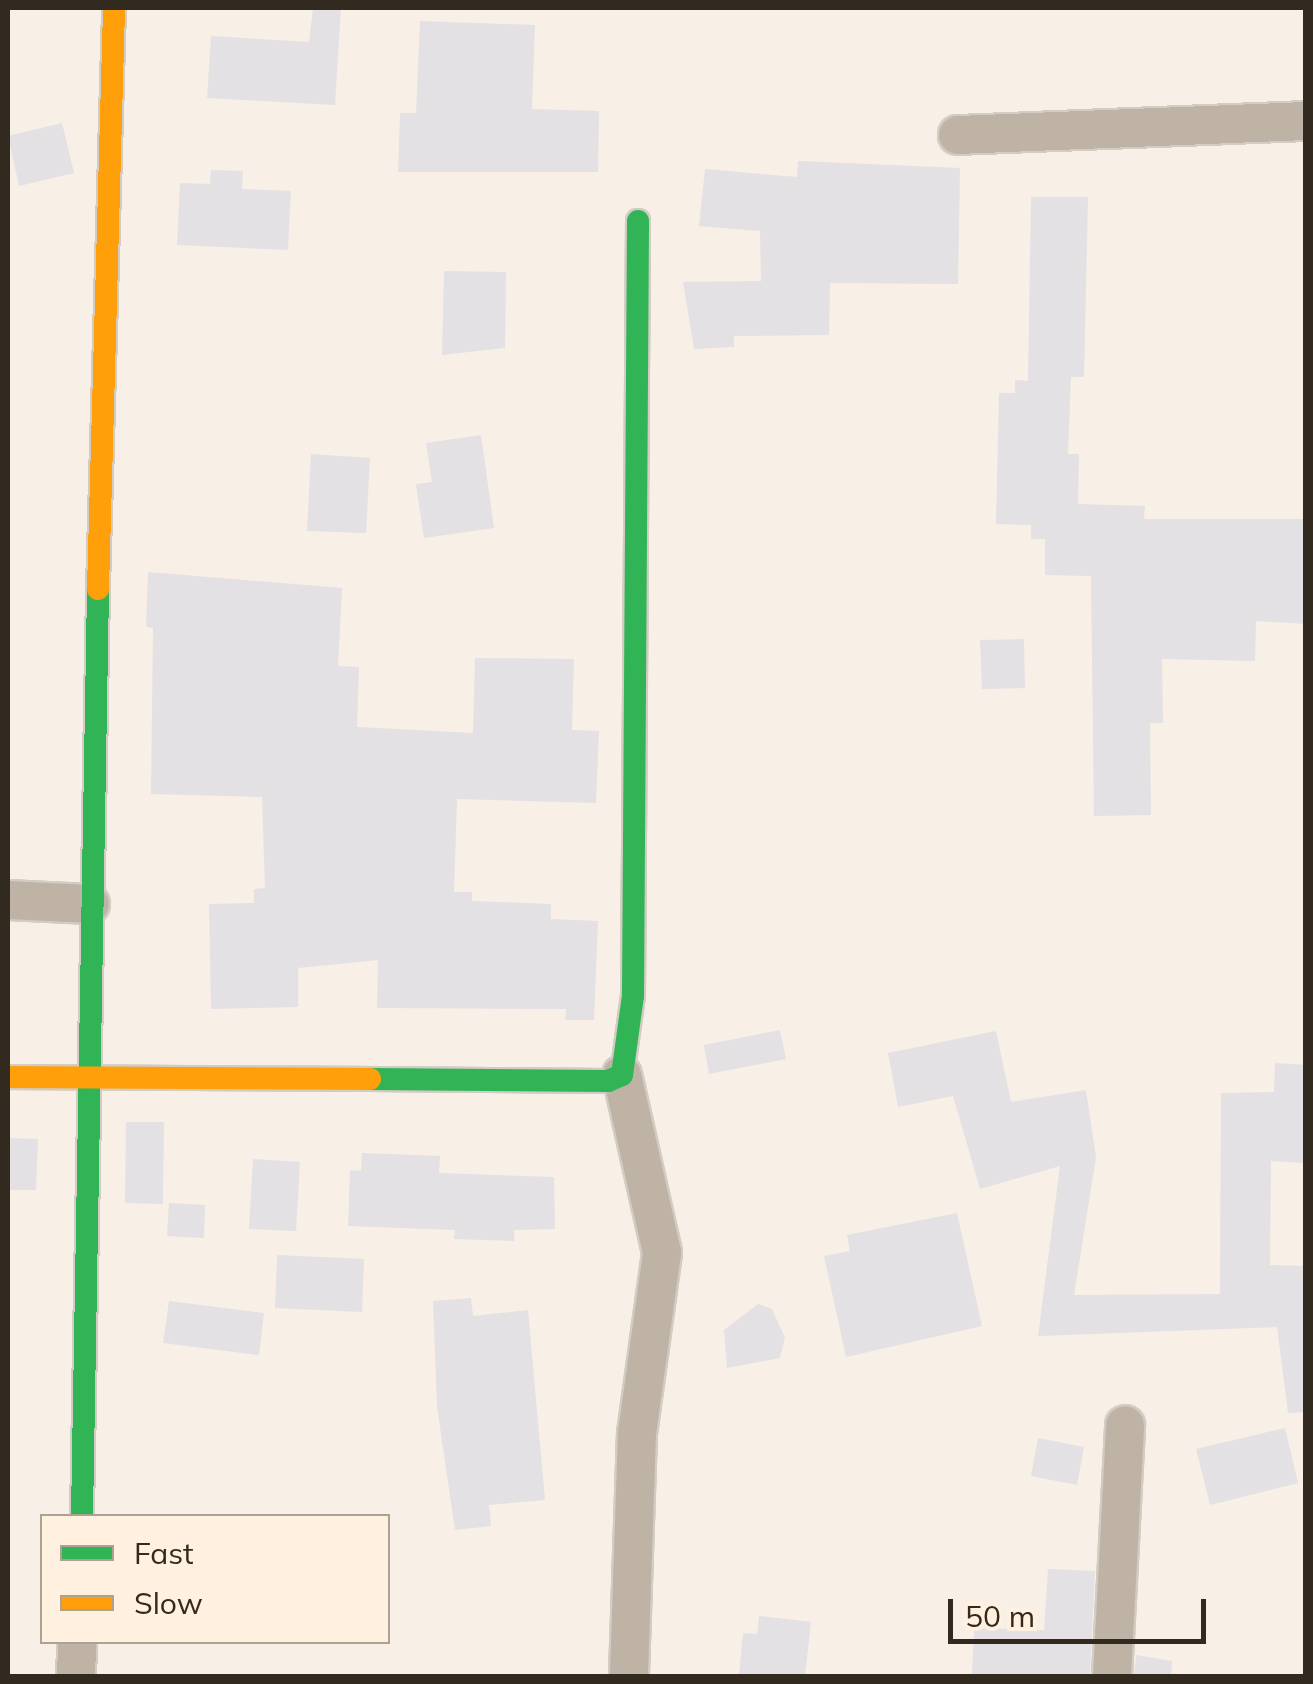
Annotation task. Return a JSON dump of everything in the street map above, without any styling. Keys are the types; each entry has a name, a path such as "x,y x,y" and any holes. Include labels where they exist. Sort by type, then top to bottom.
{"street":[{"path":"82,1514 90,1270 84,1077 114,8"},
{"path":"958,135 1306,122"},
{"path":"629,1676 637,1433 662,1252 622,1075 634,956 638,221"},
{"path":"8,900 90,904"},
{"path":"8,1076 608,1081 622,1075"},
{"path":"1112,1676 1125,1426"},
{"path":"76,1676 77,1644"}],"building":[{"path":"313,8 341,8 335,105 207,98 211,36 309,42"},
{"path":"420,21 535,25 532,109 599,111 598,172 398,172 400,113 416,113"},
{"path":"62,123 74,173 19,186 8,136"},
{"path":"798,161 960,168 958,284 830,283 829,335 734,336 734,347 694,349 683,282 761,281 760,231 699,226 705,169 797,177"},
{"path":"211,170 243,171 242,189 291,191 288,250 177,245 180,183 210,184"},
{"path":"1031,197 1088,197 1084,377 1071,377 1068,454 1079,454 1078,504 1145,506 1144,519 1306,519 1306,624 1256,621 1255,661 1162,659 1163,723 1150,723 1151,815 1094,816 1091,576 1045,575 1045,539 1031,539 1031,525 996,524 999,393 1015,393 1015,380 1028,381"},
{"path":"444,271 506,272 505,348 442,355"},
{"path":"481,435 494,528 424,538 416,484 432,482 426,443"},
{"path":"311,454 370,458 366,533 307,531"},
{"path":"148,572 342,588 338,666 359,667 357,727 473,733 475,658 574,659 572,730 599,731 596,803 457,799 454,892 472,892 472,901 551,904 551,919 598,921 594,1020 565,1020 566,1009 377,1008 378,960 298,968 298,1007 211,1009 209,904 254,903 254,889 265,888 262,797 151,794 153,628 146,627"},
{"path":"1024,639 1025,688 982,689 980,640"},
{"path":"780,1030 786,1059 709,1074 704,1045"},
{"path":"996,1031 1011,1102 1086,1090 1096,1157 1074,1295 1220,1294 1221,1093 1274,1092 1275,1063 1306,1065 1306,1163 1271,1161 1270,1265 1306,1266 1306,1412 1288,1413 1277,1327 1038,1336 1060,1166 980,1189 953,1096 898,1107 888,1053"},
{"path":"126,1122 164,1122 163,1204 125,1203"},
{"path":"8,1138 38,1139 36,1190 8,1190"},
{"path":"362,1153 440,1156 439,1173 554,1177 555,1229 514,1230 514,1241 454,1239 455,1230 348,1226 350,1170 361,1171"},
{"path":"253,1159 300,1162 296,1231 249,1229"},
{"path":"169,1203 205,1205 204,1238 167,1236"},
{"path":"957,1213 982,1326 846,1357 824,1256 850,1251 847,1235"},
{"path":"277,1255 364,1259 362,1312 275,1308"},
{"path":"471,1298 473,1316 528,1310 545,1500 489,1505 491,1526 455,1530 437,1407 433,1301"},
{"path":"169,1301 264,1313 259,1355 163,1343"},
{"path":"758,1304 772,1309 785,1338 780,1358 727,1368 724,1330"},
{"path":"1285,1428 1298,1483 1210,1505 1196,1449"},
{"path":"1038,1438 1084,1447 1077,1485 1031,1476"},
{"path":"1048,1569 1095,1571 1090,1676 972,1676 974,1628 1044,1630"},
{"path":"759,1616 811,1622 805,1676 739,1676 743,1633 757,1634"},
{"path":"1136,1655 1172,1661 1171,1676 1134,1676"}],"traffic: fast":[{"path":"370,1079 608,1081 622,1075 633,996 638,221"},
{"path":"82,1514 98,589"}],"traffic: slow":[{"path":"98,589 114,8"},
{"path":"8,1077 370,1079"}]}
